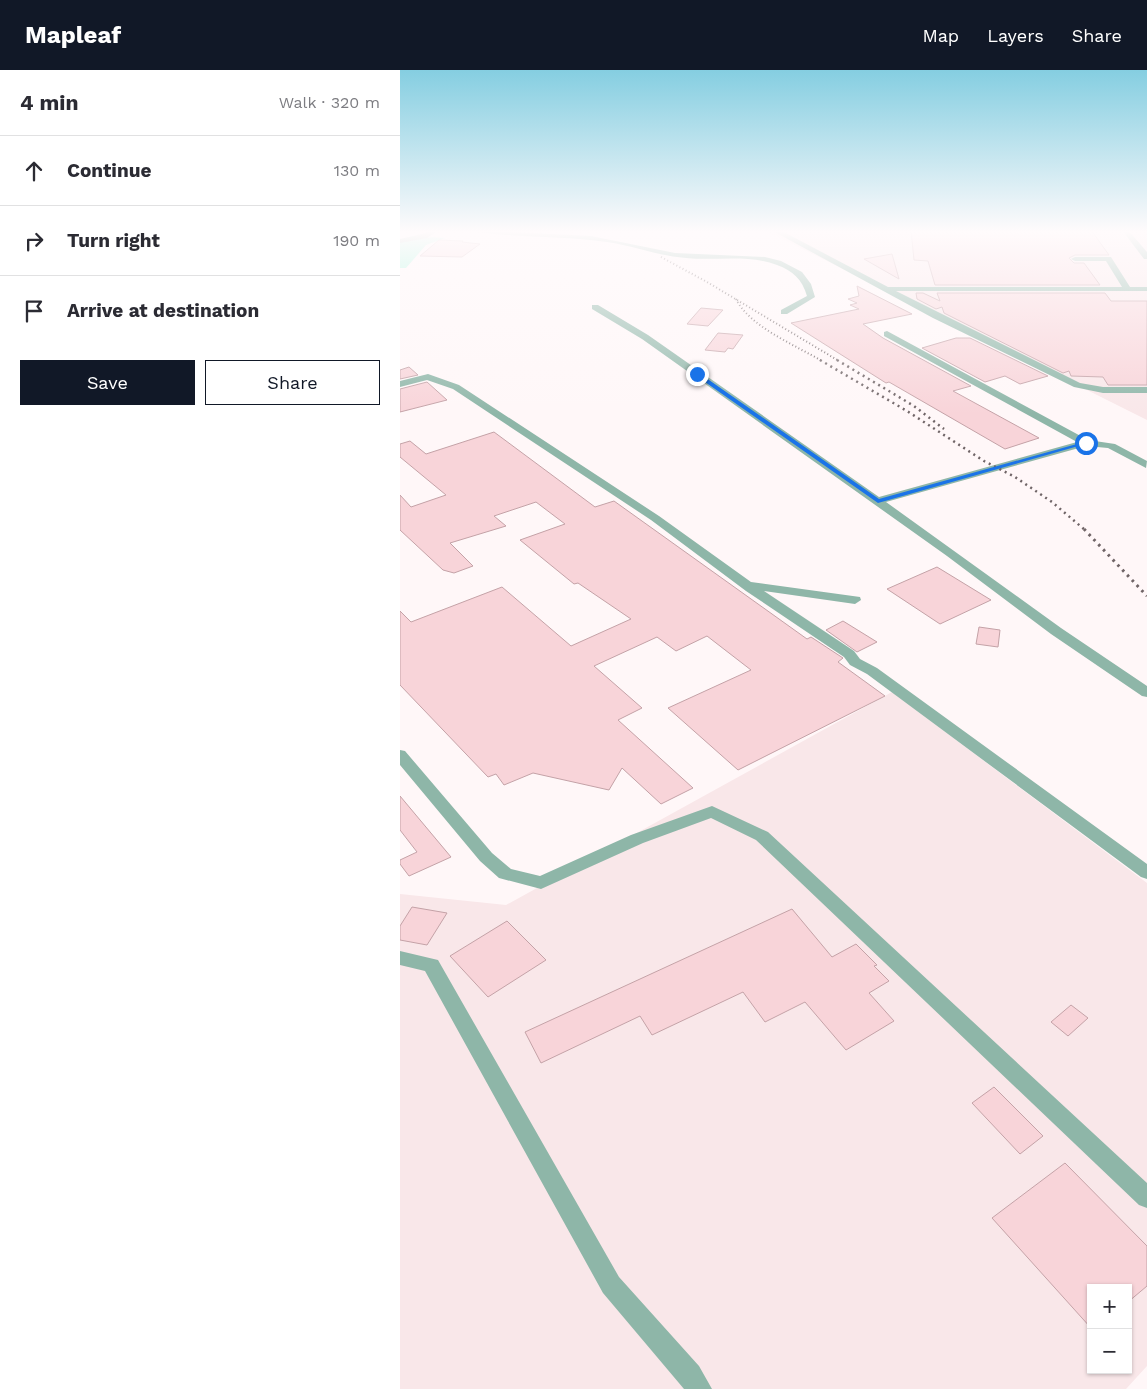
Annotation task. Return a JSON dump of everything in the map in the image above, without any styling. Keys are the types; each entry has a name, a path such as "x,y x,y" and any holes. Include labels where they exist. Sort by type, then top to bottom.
{"street":[{"path":"784,312 811,297 810,292"},
{"path":"889,292 1077,385 1103,390 1147,390"},
{"path":"595,307 645,337 878,501 1056,631 1147,693"},
{"path":"887,334 1086,443"},
{"path":"400,384 428,377 456,387 655,518 747,585 849,654 856,662 872,671 1147,873"},
{"path":"878,501 1086,443 1103,443 1115,446 1146,465"},
{"path":"747,585 855,600"},
{"path":"400,755 486,857 504,874 541,883 637,839 712,812 762,836 1147,1198"},
{"path":"400,958 432,965 611,1285 690,1375 699,1389"}],"shaded area":[{"path":"889,292 1147,292 1147,420"},
{"path":"892,692 1147,883 1147,1366 1126,1389 400,1389 400,894 506,905"}],"building":[{"path":"858,292 868,292 912,314 863,324 883,338 971,386 953,391 1039,438 1005,449 889,382 886,383 791,323 859,309 850,305 857,303 848,299 859,296"},
{"path":"916,293 923,293 940,301 937,293 1105,293 1111,301 1147,301 1147,385 1108,385 1103,377 1071,376 1069,371 1063,373 944,313 942,307 936,309 917,299"},
{"path":"701,308 723,310 708,326 687,324"},
{"path":"718,333 743,335 733,349 728,348 725,352 705,350"},
{"path":"956,338 970,338 1048,376 1020,384 1005,376 985,382 922,348"},
{"path":"409,367 418,375 400,379 400,370"},
{"path":"427,382 447,400 400,412 400,389"},
{"path":"494,432 595,507 614,501 807,639 811,637 843,658 838,662 885,696 738,770 668,708 751,670 707,636 676,651 657,637 594,666 642,708 618,720 693,788 661,804 622,768 609,790 533,773 504,785 496,774 488,777 400,685 400,611 411,622 502,587 571,646 631,619 578,583 574,584 520,540 565,524 536,502 494,516 506,526 450,543 473,566 454,573 443,570 400,530 400,495 411,507 446,495 400,457 400,444 410,441 426,454"},
{"path":"937,567 991,600 940,624 887,589"},
{"path":"843,621 877,642 857,652 826,630"},
{"path":"979,627 1000,630 998,647 976,644"},
{"path":"400,796 451,857 409,876 400,864 400,860 417,852 400,830"},
{"path":"412,907 447,913 427,945 400,940 400,926"},
{"path":"792,909 832,957 856,944 877,965 874,966 889,981 869,993 894,1021 846,1050 805,1002 765,1022 743,992 652,1035 640,1016 541,1063 525,1032"},
{"path":"507,921 546,960 488,997 450,956"},
{"path":"1071,1005 1088,1018 1068,1036 1051,1022"},
{"path":"994,1087 1043,1136 1020,1154 972,1103"},
{"path":"1065,1163 1147,1246 1147,1286 1132,1299 1132,1284 1087,1284 1087,1324 992,1218"}],"railway":[{"path":"723,292 736,300"},
{"path":"736,300 839,361"},
{"path":"736,300 743,309 762,327 822,361"},
{"path":"820,360 907,411 984,461 1015,477 1052,502 1085,530"},
{"path":"837,360 914,406 944,429"},
{"path":"1085,530 1147,596"}],"route":[{"path":"697,374 878,501 1086,443"}]}
